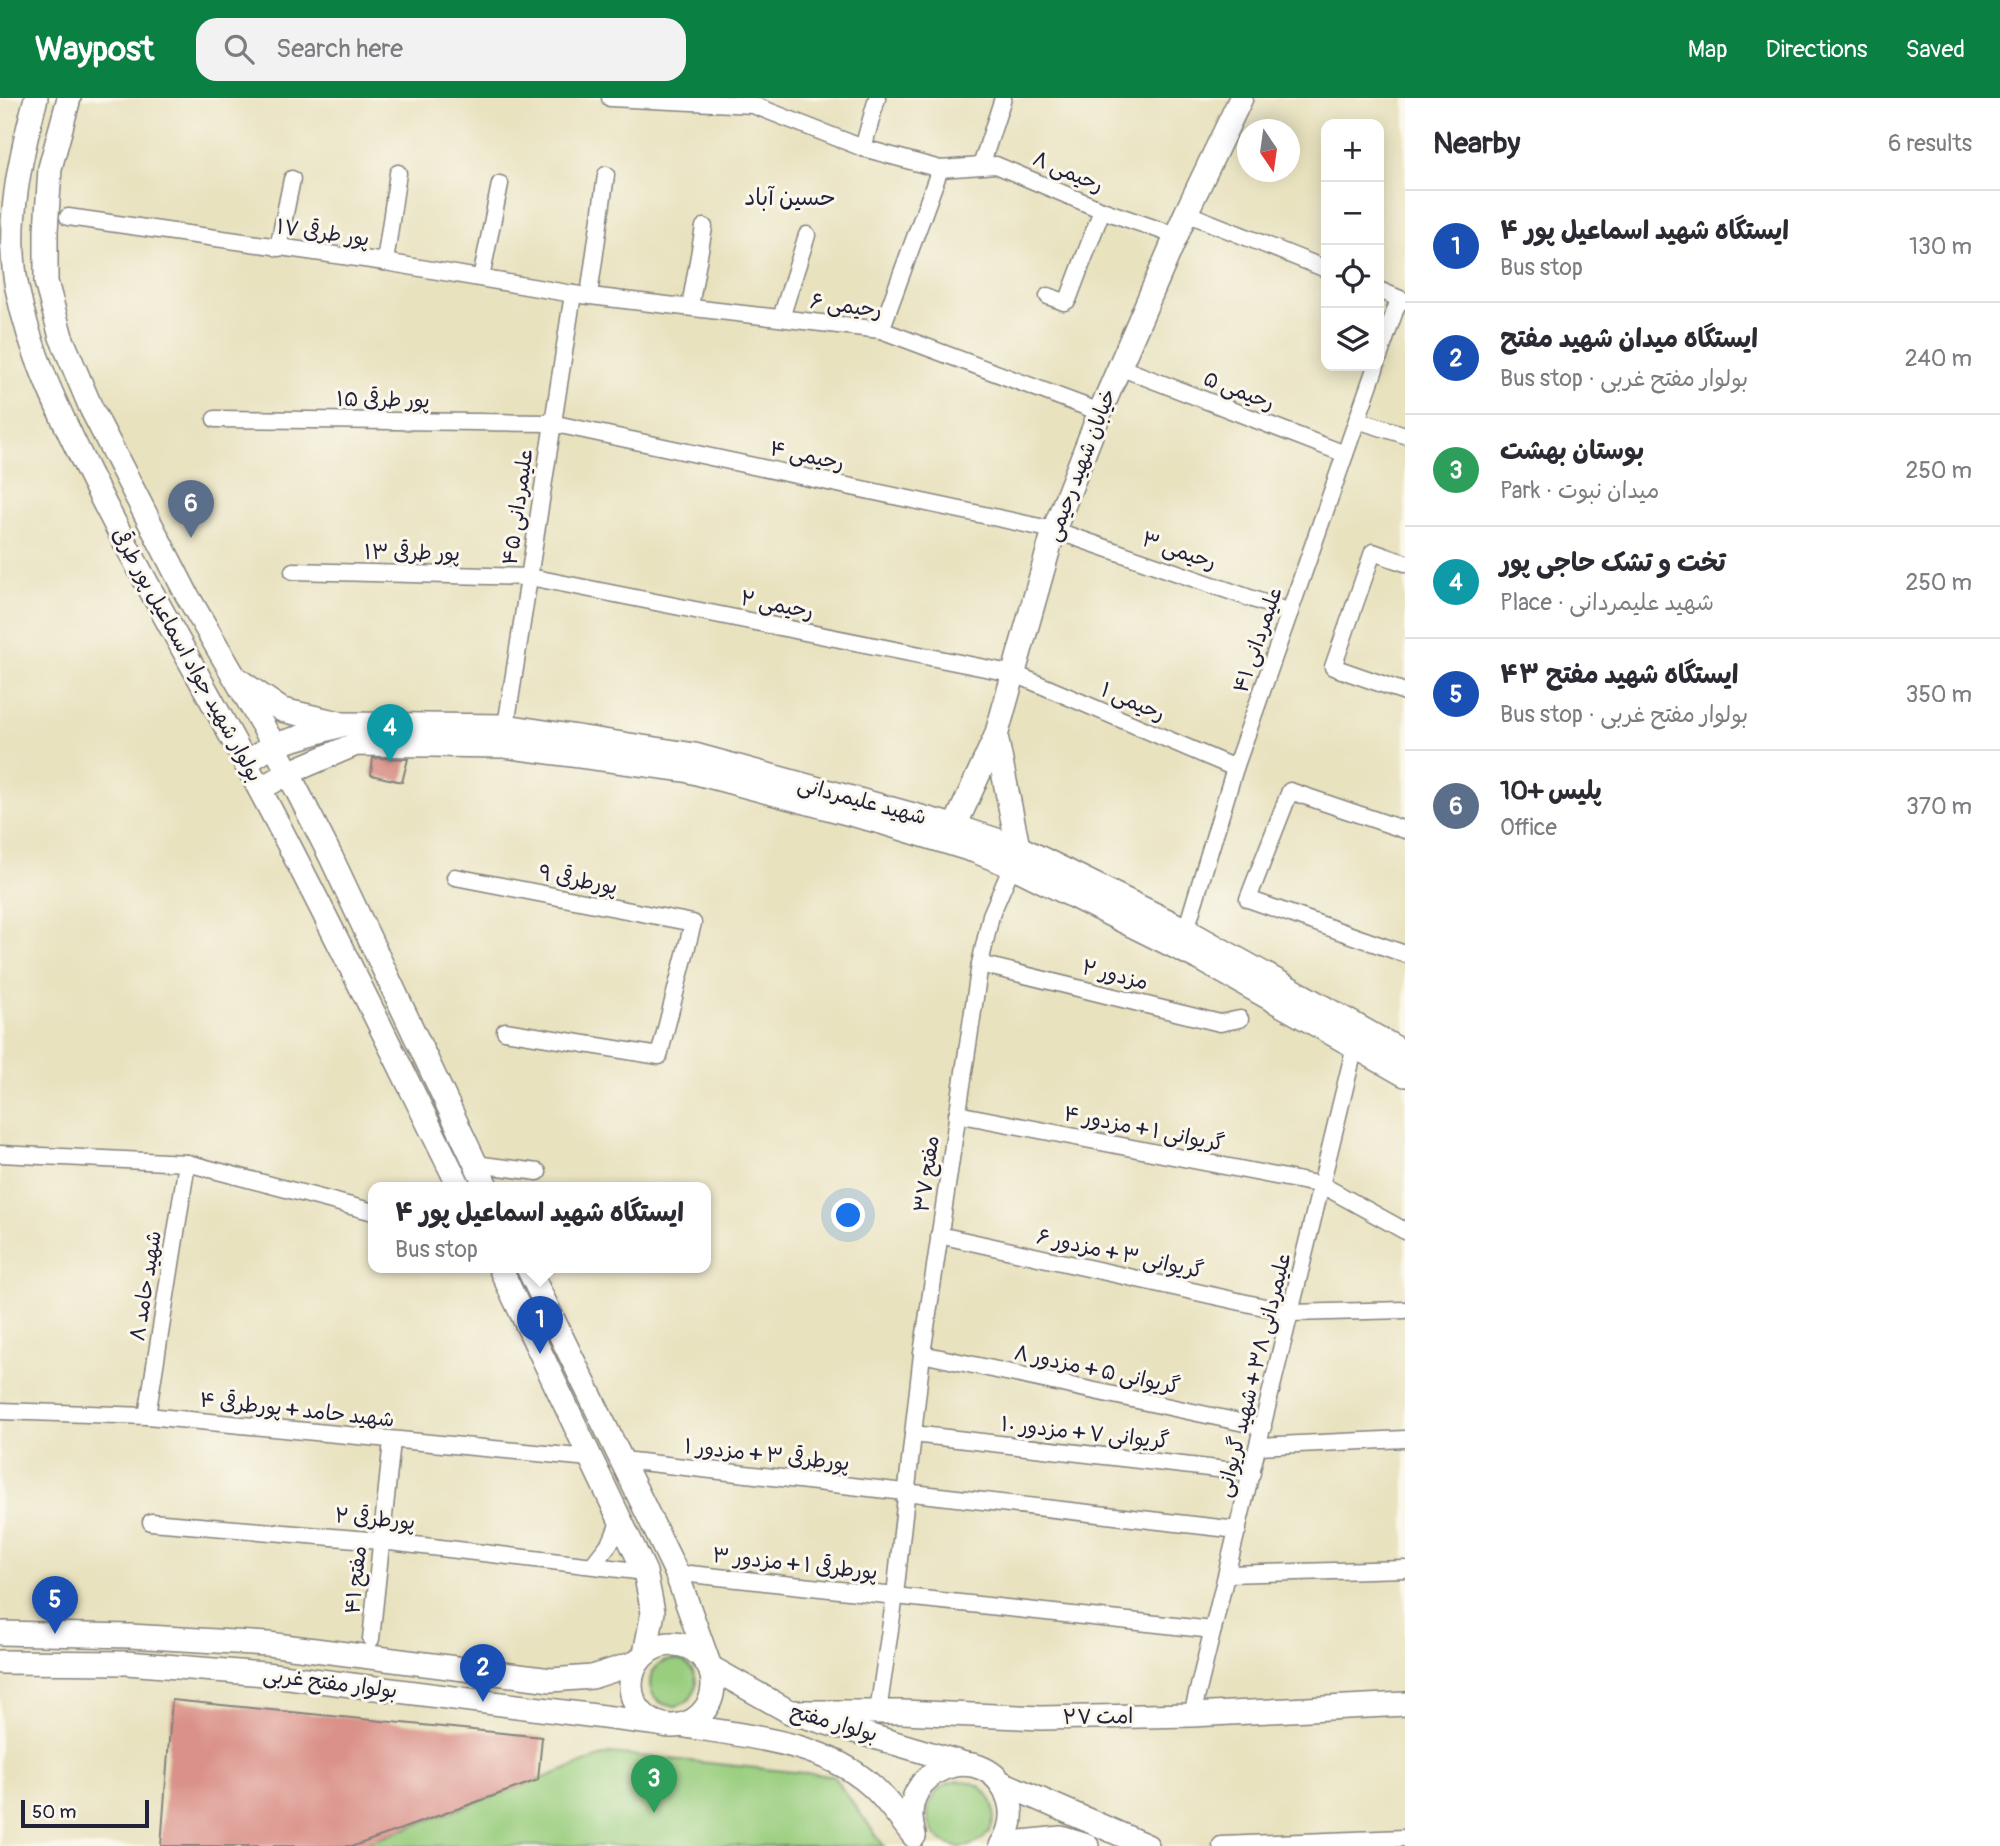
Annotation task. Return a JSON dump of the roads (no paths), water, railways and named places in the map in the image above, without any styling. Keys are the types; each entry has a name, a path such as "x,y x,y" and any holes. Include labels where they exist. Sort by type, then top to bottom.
{"main road":[{"name":"بولوار شهید جواد اسماعیل پور طرقی","path":"36,98 19,163 7,229 16,285 31,345 58,408 142,578 260,789 457,1182"},
{"name":"بولوار شهید جواد اسماعیل پور طرقی","path":"69,98 50,168 46,231 46,282 61,337 97,420 232,675 274,746 331,858 484,1182"},
{"name":"خیابان شهید رحیمی","path":"951,834 996,736 1054,530 1100,412 1186,213 1241,98"},
{"path":"232,675 282,710 345,724"},
{"name":"شهید علیمردانی","path":"245,763 274,746 345,724 505,736 685,770 951,834 1015,857 1180,939 1359,1038 1405,1075"},
{"name":"شهید علیمردانی","path":"260,789 288,773 356,744 505,736"},
{"path":"996,736 1015,857"},
{"name":"شهید علیمردانی","path":"1359,1038 1405,1052"},
{"path":"502,1273 645,1572 653,1612 642,1658 631,1682 631,1693 641,1712 670,1725 700,1716 712,1698 713,1677 676,1572 530,1273"},
{"name":"بولوار مفتح غربی","path":"0,1633 130,1636 268,1644 551,1680 592,1678 642,1658"},
{"path":"642,1658 654,1647 675,1643 696,1650 710,1667"},
{"name":"بولوار مفتح غربی","path":"0,1662 127,1663 265,1674 670,1725"},
{"name":"بولوار مفتح","path":"710,1667 790,1712 990,1773 1000,1782 1147,1846"},
{"name":"امت ۲۷","path":"790,1712 878,1712 1041,1718 1192,1715 1405,1704"},
{"name":"بولوار مفتح","path":"670,1725 760,1739 810,1752 845,1767 872,1786 917,1841"},
{"path":"917,1841 910,1810 919,1786 939,1769 965,1764"},
{"path":"1000,1782 1011,1806 1012,1819 1001,1845 1061,1838 1087,1846"}],"street":[{"name":"رحیمی ۸","path":"610,98 736,101 863,148 940,169 996,165 1102,209 1177,236"},
{"path":"863,148 877,98"},
{"path":"981,166 1003,98"},
{"path":"880,330 940,169"},
{"path":"385,262 398,173"},
{"name":"علیمردانی ۴۵","path":"505,736 551,424 606,175"},
{"path":"278,248 292,179"},
{"path":"481,278 500,184"},
{"path":"1048,296 1064,302 1068,300 1102,209"},
{"path":"1186,213 1321,268"},
{"name":"پور طرقی ۱۷","path":"68,217 385,262 581,295"},
{"path":"690,307 704,227"},
{"path":"781,318 807,235"},
{"path":"1384,292 1402,300 1384,345"},
{"name":"رحیمی ۶","path":"581,295 880,330 1100,412"},
{"name":"رحیمی ۵","path":"1119,367 1345,454"},
{"name":"علیمردانی ۴۱","path":"1180,939 1235,768 1374,371"},
{"name":"پور طرقی ۱۵","path":"215,419 551,424"},
{"path":"1357,420 1405,435"},
{"name":"رحیمی ۴","path":"551,424 1054,530"},
{"name":"رحیمی ۳","path":"1054,530 1290,612"},
{"path":"1405,563 1373,552 1333,667 1405,692"},
{"name":"پور طرقی ۱۳","path":"293,571 530,577"},
{"name":"رحیمی ۲","path":"530,577 1015,674"},
{"name":"رحیمی ۱","path":"1015,674 1235,768"},
{"path":"1405,830 1290,791 1248,899 1405,954"},
{"name":"مفتح ۳۷","path":"878,1712 895,1595 922,1354 980,964 991,915 1015,857"},
{"name":"پورطرقی ۹","path":"455,877 693,923 659,1056 505,1031"},
{"name":"مزدور ۲","path":"980,964 1220,1023 1240,1019"},
{"name":"علیمردانی ۳۸ + شهید گریوانی","path":"1192,1715 1359,1038"},
{"name":"گریوانی ۱ + مزدور ۴","path":"957,1115 1322,1185 1405,1231"},
{"path":"0,1154 187,1163 368,1210"},
{"name":"شهید حامد ۸","path":"147,1416 187,1163"},
{"path":"475,1164 538,1172"},
{"name":"گریوانی ۳ + مزدور ۶","path":"939,1236 1291,1312 1405,1310"},
{"name":"گریوانی ۵ + مزدور ۸","path":"922,1354 1263,1427"},
{"name":"شهید حامد + پورطرقی ۴","path":"0,1411 147,1416 590,1458"},
{"name":"گریوانی ۷ + مزدور ۱۰","path":"913,1434 1252,1473"},
{"path":"1258,1446 1405,1439"},
{"name":"مفتح ۴۱","path":"371,1639 392,1441"},
{"name":"پورطرقی ۳ + مزدور ۱","path":"623,1460 1238,1530"},
{"path":"594,1563 612,1540 620,1520"},
{"name":"پورطرقی ۲","path":"151,1522 382,1541 594,1563 645,1572"},
{"path":"1227,1574 1405,1569"},
{"name":"پورطرقی ۱ + مزدور ۳","path":"690,1574 1213,1630"},
{"path":"1221,1845 1405,1838"}],"place":[{"name":"پلیس +10","path":"191,538"},
{"name":"تخت و تشک حاجی پور","path":"390,762"},
{"name":"ایستگاه شهید اسماعیل پور ۴","path":"540,1354"},
{"name":"ایستگاه شهید مفتح ۴۳","path":"55,1634"},
{"name":"ایستگاه میدان شهید مفتح","path":"483,1702"},
{"name":"بوستان بهشت","path":"654,1813"}],"district":[{"name":"حسین آباد","path":"790,197"}]}
